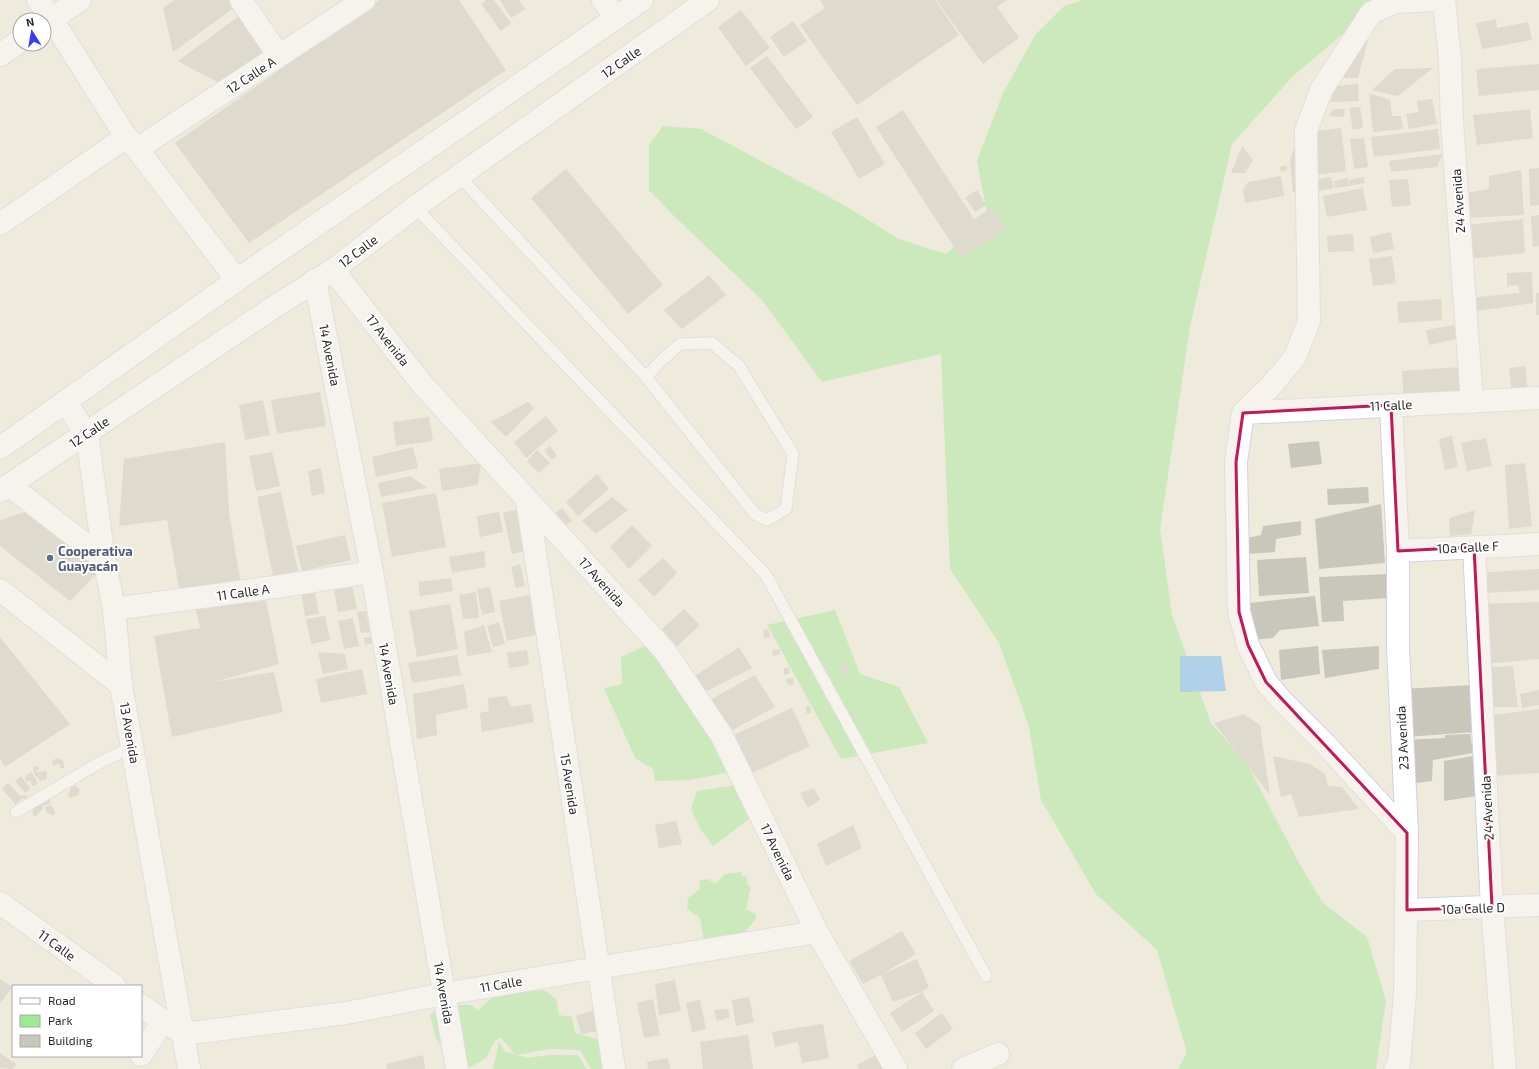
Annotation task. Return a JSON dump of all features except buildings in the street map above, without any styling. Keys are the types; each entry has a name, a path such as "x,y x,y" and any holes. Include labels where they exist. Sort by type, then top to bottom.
{"street":[{"path":"38,0 43,12"},
{"path":"52,19 80,0"},
{"path":"241,0 279,56"},
{"path":"603,0 616,18"},
{"path":"0,448 237,280 642,0"},
{"name":"12 Calle","path":"4,488 324,275 415,207 708,0"},
{"path":"1407,833 1327,746 1282,701 1266,682 1248,645 1239,612 1236,462 1243,414 1271,386 1295,357 1309,321 1306,131 1321,90 1371,13 1395,2 1436,0"},
{"name":"24 Avenida","path":"1444,0 1450,60 1452,122 1472,402"},
{"name":"12 Calle A","path":"0,224 132,143 279,56 355,2"},
{"path":"52,28 132,143 237,280"},
{"path":"0,55 12,47"},
{"name":"17 Avenida","path":"324,275 665,651 722,736 817,932 896,1069"},
{"name":"14 Avenida","path":"324,275 372,572 457,1069"},
{"name":"11 Calle","path":"1243,414 1539,398"},
{"name":"13 Avenida","path":"65,402 86,434 104,559 114,609 121,685 189,1069"},
{"name":"23 Avenida","path":"1391,405 1398,550 1398,648 1407,833 1405,993 1399,1064 1395,1069"},
{"path":"4,488 104,559"},
{"name":"15 Avenida","path":"527,500 597,968 614,1069"},
{"name":"10a Calle F","path":"1398,550 1539,544"},
{"name":"24 Avenida","path":"1474,547 1492,908 1505,1069"},
{"name":"11 Calle A","path":"114,609 372,572"},
{"path":"0,590 121,685"},
{"name":"11 Calle","path":"0,903 114,985"},
{"name":"10a Calle D","path":"1407,910 1492,908 1539,905"},
{"name":"11 Calle","path":"184,1034 346,1013 444,994 817,932"},
{"path":"142,1006 184,1034"},
{"path":"142,1054 163,1021"},
{"path":"963,1069 998,1054"},
{"path":"132,1069 140,1057"}],"lane":[{"path":"459,176 646,377 755,514 768,520 786,509 793,454 740,366 712,343 680,344 646,377"},
{"path":"415,207 766,575 986,976"},
{"path":"16,812 100,762 132,746"}],"highlighted area":[{"path":"1391,405 1398,551 1474,547 1492,907 1407,910 1407,833 1266,682 1248,645 1239,612 1236,462 1243,413"}],"green space":[{"path":"1083,0 1383,0 1293,76 1232,144 1190,327 1160,529 1172,615 1211,723 1247,764 1299,863 1323,903 1367,937 1386,1001 1376,1069 1178,1069 1187,1053 1157,950 1096,894 1041,800 1029,727 999,643 950,569 941,354 822,382 762,300 675,217 649,190 649,145 663,126 701,129 842,204 899,239 946,254 988,218 977,161 1003,93 1036,34 1064,6"},
{"path":"835,610 860,674 899,687 928,743 841,759 767,625"},
{"path":"647,645 659,649 735,771 690,780 655,781 653,769 635,758 604,688 622,684 621,657"},
{"path":"737,785 750,801 749,819 713,846 701,830 691,809 697,791"},
{"path":"741,872 742,876 747,877 747,884 751,888 746,909 756,914 756,919 744,933 705,948 700,918 687,909 688,898 700,889 699,881 708,879 715,884 725,874"},
{"path":"544,990 556,999 559,1015 572,1017 575,1033 601,1040 623,1069 591,1069 580,1050 549,1049 517,1055 527,1058 550,1055 578,1055 586,1069 493,1069 499,1042 505,1052 515,1054 500,1037 495,1041 486,1058 470,1067 447,1056 436,1038 430,1015 434,1011 450,1006 472,1005 478,1011 494,997 501,994 508,992"}],"water":[{"path":"1180,656 1221,656 1226,691 1180,692"}],"place":[{"name":"Cooperativa Guayacán","path":"50,558"}]}
